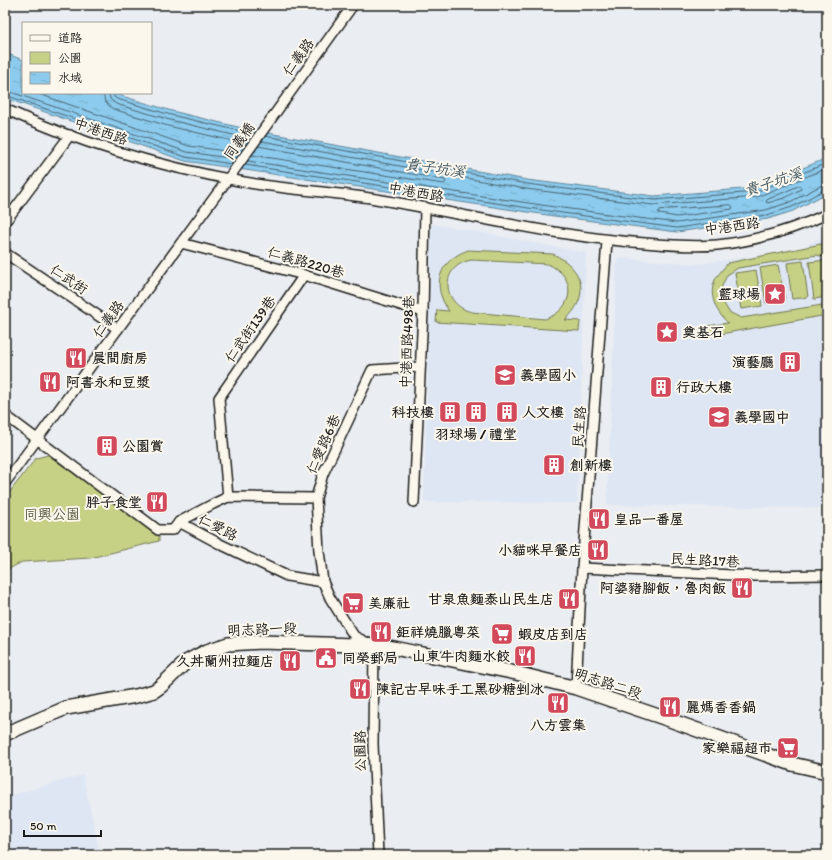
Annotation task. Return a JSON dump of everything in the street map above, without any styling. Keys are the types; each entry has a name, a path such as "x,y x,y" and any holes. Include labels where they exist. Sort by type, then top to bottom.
{"main road":[{"name":"明志路一段","path":"5,734 66,708 136,696 154,691 186,662 207,651 228,644 257,642 374,646"},
{"name":"明志路二段","path":"374,646 384,646 516,673 576,688 792,764 827,772"}],"street":[{"name":"仁義路","path":"267,125 353,5"},
{"name":"中港西路","path":"5,109 38,124 121,154 231,175 244,182 375,198 482,219 608,241 716,245 766,236 805,224 827,214"},
{"name":"同義橋","path":"231,175 267,125"},
{"path":"5,222 70,135"},
{"name":"仁義路","path":"5,483 231,175"},
{"name":"中港西路498巷","path":"414,502 423,312 426,207"},
{"name":"民生路","path":"576,688 582,568 608,241"},
{"name":"仁義路220巷","path":"181,243 304,275 423,312"},
{"name":"仁武街","path":"5,253 118,329"},
{"name":"仁武街139巷","path":"228,497 219,398 304,275"},
{"name":"仁愛路6巷","path":"323,582 319,551 316,498 323,474 372,370 420,367"},
{"name":"仁愛路","path":"5,415 158,530 173,530 179,522 220,544 287,576 323,582"},
{"path":"179,522 228,497 316,498"},
{"name":"民生路17巷","path":"582,568 755,576 827,575"},
{"path":"323,582 330,598 354,636 374,646"},
{"name":"公園路","path":"374,646 373,744 378,855"}],"shaded area":[{"name":"義學國小","path":"432,224 586,253 577,503 424,502"},
{"name":"義學國中","path":"827,235 827,508 607,505 617,258 699,264 795,251"},
{"path":"83,775 100,855 5,855 5,797"}],"green space":[{"path":"821,244 827,247 827,258 817,255 738,268 727,275 722,286 723,302 729,312 741,318 827,303 827,315 709,336 707,326 728,323 720,314 714,302 712,290 716,278 728,263"},
{"path":"468,250 553,254 563,260 572,267 580,284 581,293 578,302 573,311 565,320 580,321 579,331 436,322 437,310 449,311 443,302 440,292 440,275 450,261","holes":["472,260 547,264 557,269 564,276 568,284 569,292 563,308 545,319 472,312 462,308 454,302 450,294 448,285 449,277 454,269 461,263"]},
{"path":"827,260 827,297 814,299 809,262"},
{"path":"803,261 808,297 792,299 787,263"},
{"path":"778,265 785,300 766,303 760,268"},
{"path":"756,270 762,306 741,309 735,273"},
{"name":"同興公園","path":"48,455 159,534 159,541 90,558 22,562 5,571 5,498 36,458"}],"water":[{"name":"貴子坑溪","path":"5,53 22,60 22,94 115,94 172,111 246,129 527,180 654,196 755,188 827,158 827,193 793,211 768,219 677,232 554,216 185,161 5,98"}],"place":[{"name":"籃球場","path":"775,294"},
{"name":"奠基石","path":"667,332"},
{"name":"晨間廚房","path":"76,358"},
{"name":"演藝廳","path":"790,362"},
{"name":"義學國小","path":"505,375"},
{"name":"阿書永和豆漿","path":"50,382"},
{"name":"行政大樓","path":"661,387"},
{"name":"科技樓","path":"450,412"},
{"name":"羽球場 / 禮堂","path":"476,412"},
{"name":"人文樓","path":"507,412"},
{"name":"義學國中","path":"719,417"},
{"name":"公園賞","path":"107,446"},
{"name":"創新樓","path":"554,465"},
{"name":"胖子食堂","path":"157,502"},
{"name":"皇品一番屋","path":"599,519"},
{"name":"小貓咪早餐店","path":"598,550"},
{"name":"阿婆豬腳飯，魯肉飯","path":"742,588"},
{"name":"甘泉魚麵泰山民生店","path":"569,599"},
{"name":"美廉社","path":"353,603"},
{"name":"鉅祥燒臘粵菜","path":"381,632"},
{"name":"蝦皮店到店","path":"502,634"},
{"name":"山東牛肉麵水餃","path":"525,656"},
{"name":"同榮郵局","path":"326,658"},
{"name":"久丼蘭州拉麵店","path":"290,661"},
{"name":"陳記古早味手工黑砂糖剉冰","path":"360,689"},
{"name":"八方雲集","path":"558,703"},
{"name":"麗媽香香鍋","path":"670,707"},
{"name":"家樂福超市","path":"788,748"}]}
